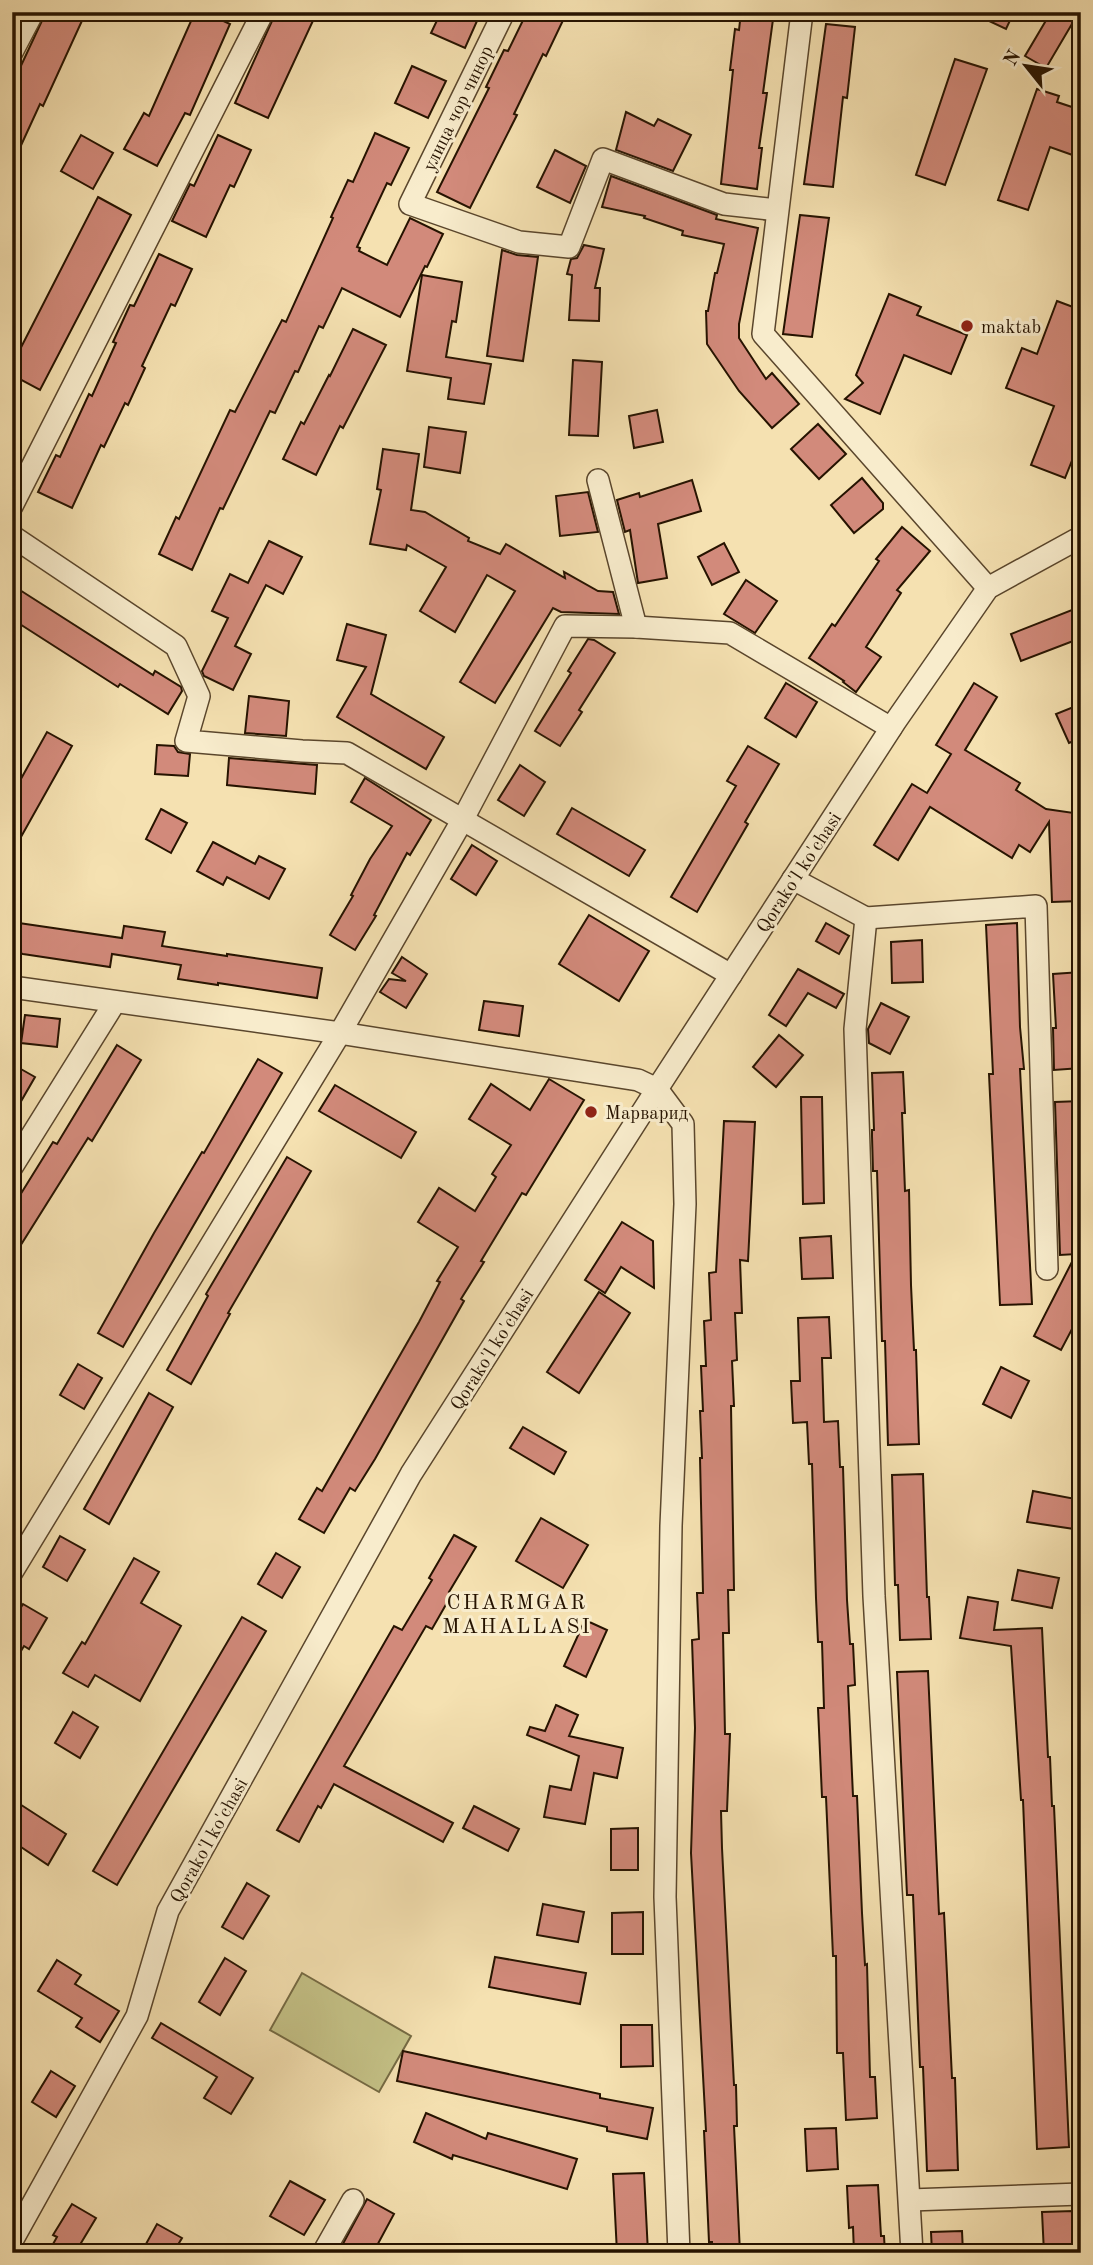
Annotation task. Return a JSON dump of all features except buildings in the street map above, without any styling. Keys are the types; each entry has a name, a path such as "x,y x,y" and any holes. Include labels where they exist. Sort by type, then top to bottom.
{"street":[{"path":"12,52 33,12"},
{"path":"12,506 263,12"},
{"name":"улица чор чинор","path":"504,12 411,204 519,242 569,247 603,159 724,204 777,210"},
{"path":"802,12 763,334 988,588"},
{"path":"598,480 636,627"},
{"path":"12,536 176,646 198,696 187,741 347,753 731,975"},
{"name":"Qorako'l ko'chasi","path":"12,2241 137,2016 168,1911 411,1474 891,728 988,588 1081,537"},
{"path":"12,1572 340,1033 463,819 565,626 730,633 891,728"},
{"path":"793,879 866,918 1036,906 1047,1269"},
{"path":"866,918 855,1030 873,1582 912,2253"},
{"path":"12,986 340,1033 638,1080 657,1089 682,1124 685,1204 671,1526 665,1897 679,2253"},
{"path":"12,1167 115,1002"},
{"path":"910,2200 1081,2194"},
{"path":"323,2253 353,2200"}],"shaded area":[{"path":"302,1973 411,2036 379,2092 270,2030"}],"place":[{"name":"maktab","path":"967,326"},
{"name":"Марварид","path":"591,1112"}],"district":[{"name":"CHARMGAR MAHALLASI","path":"517,1614"}]}
